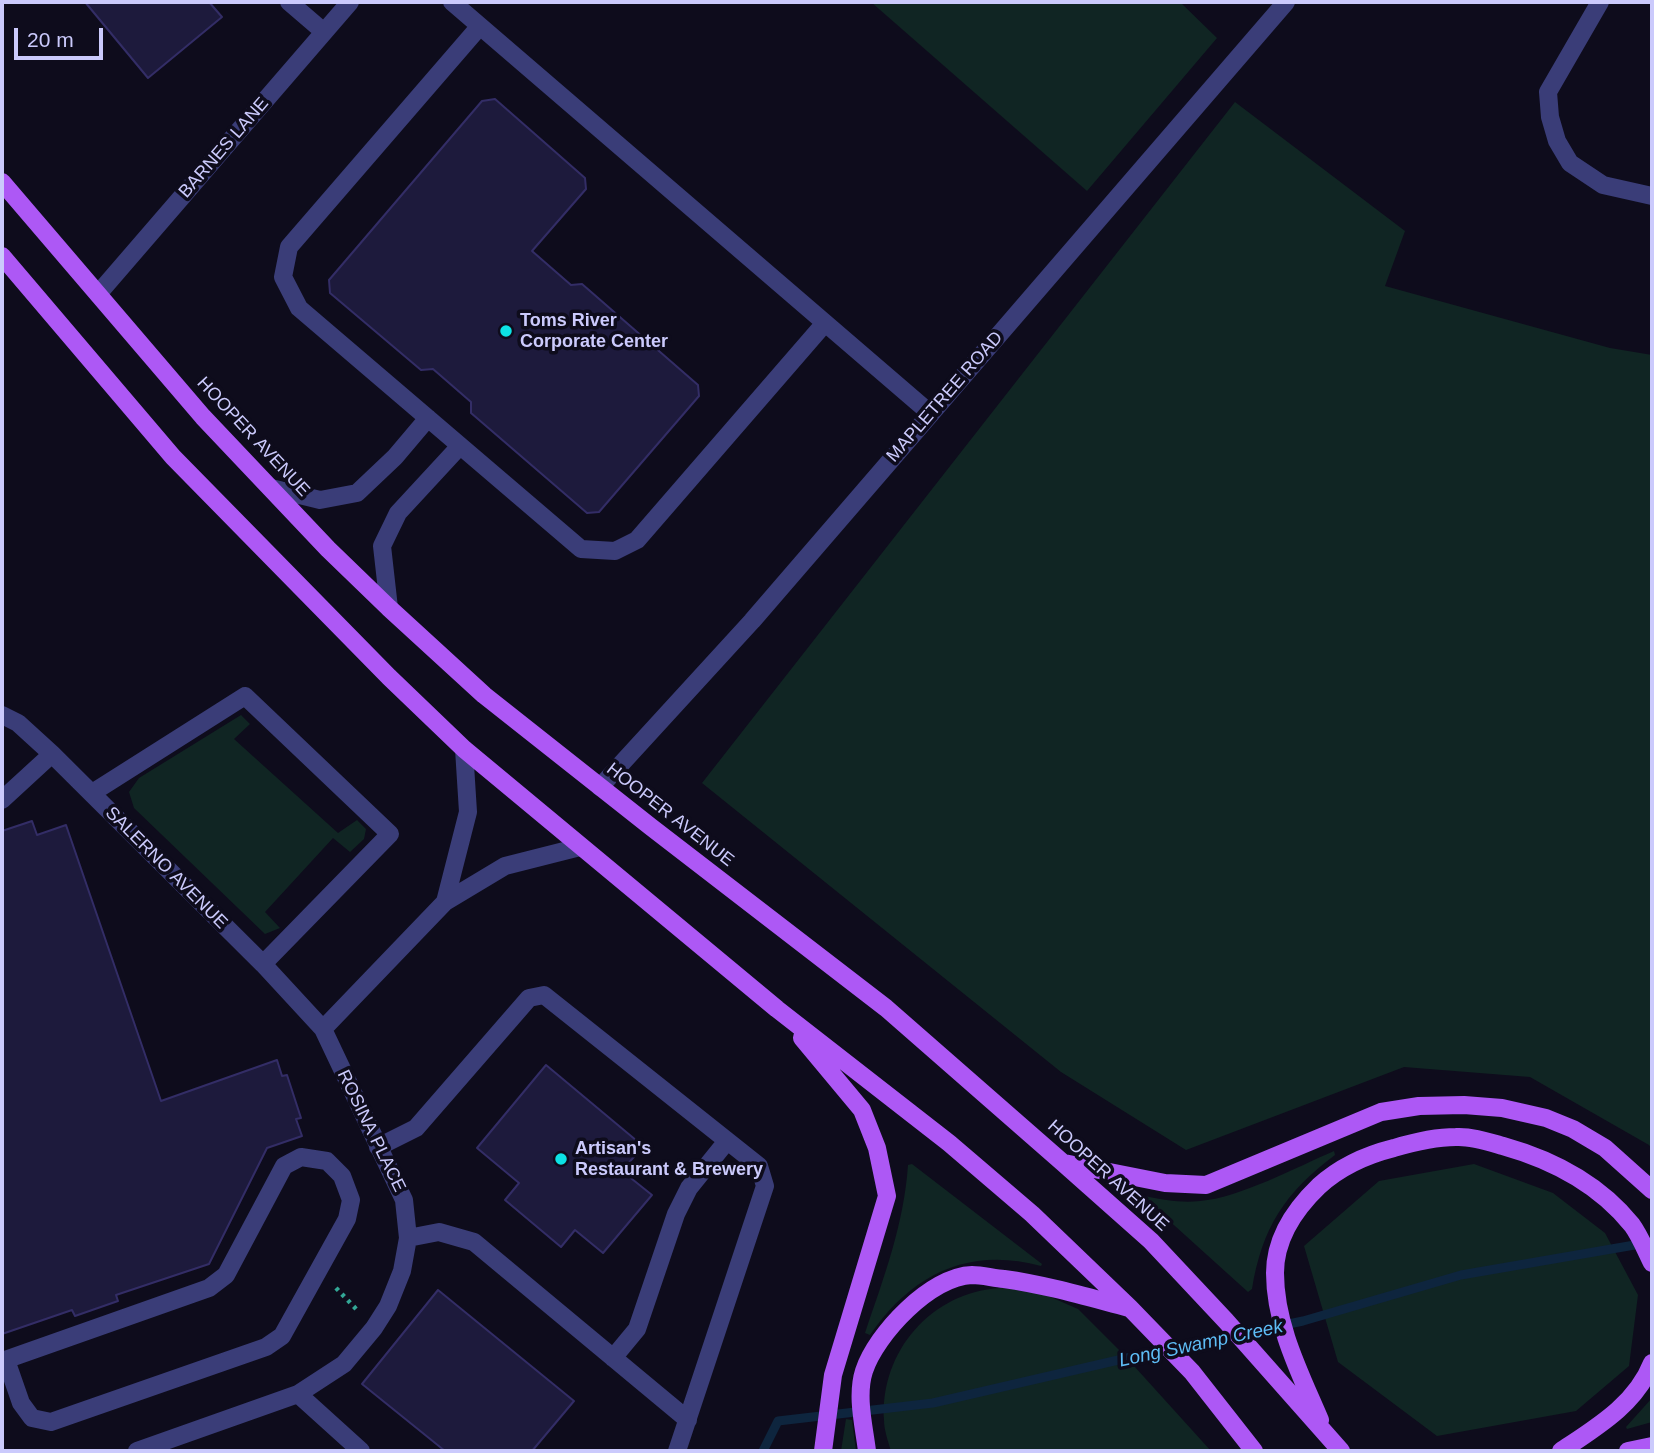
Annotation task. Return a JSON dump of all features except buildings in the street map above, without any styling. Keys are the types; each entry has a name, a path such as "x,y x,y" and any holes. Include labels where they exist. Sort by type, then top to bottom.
{"main road":[{"name":"HOOPER AVENUE","path":"2,182 203,417 389,608 484,695 886,1008 1062,1162 1151,1241 1341,1451"},
{"path":"2,256 173,457 389,677 464,749 777,1009 948,1143 1032,1214 1192,1372 1254,1451"},
{"path":"777,1009 862,1110 877,1148 887,1196 833,1375 824,1445"},
{"path":"1062,1162 1165,1183 1206,1185 1381,1112 1419,1106 1464,1105 1502,1108 1546,1118 1573,1129 1605,1148 1652,1190"},
{"path":"1325,1433 1288,1344 1279,1306 1275,1272 1281,1238 1301,1202 1326,1180 1364,1156 1419,1141 1458,1137 1491,1142 1536,1156 1566,1169 1605,1197 1633,1227 1652,1263"},
{"path":"867,1451 861,1402 864,1373 875,1346 905,1311 942,1284 970,1275 1039,1284 1136,1314"},
{"path":"1561,1451 1613,1416 1646,1378 1652,1363"},
{"path":"1628,1451 1652,1446"}],"street":[{"path":"289,2 324,32"},
{"name":"BARNES LANE","path":"98,294 350,2"},
{"path":"452,2 931,414"},
{"name":"MAPLETREE ROAD","path":"600,787 752,621 1286,2"},
{"path":"1600,2 1548,92 1550,117 1557,141 1570,163 1603,185 1652,196"},
{"path":"480,26 289,247 284,277 299,307 459,447 581,549 615,551 637,540 825,323"},
{"path":"271,488 320,500 357,493 395,457 428,418"},
{"path":"389,608 382,546 398,513 459,447"},
{"path":"92,793 245,696 390,834 263,964"},
{"name":"SALERNO AVENUE","path":"2,715 18,723 92,793 263,964 323,1030"},
{"path":"445,902 468,812 464,749"},
{"path":"2,800 52,754"},
{"path":"323,1030 445,902 505,866 580,847"},
{"path":"378,1147 416,1128 529,998 544,995 759,1166 765,1186 677,1451"},
{"name":"ROSINA PLACE","path":"140,1451 298,1394 344,1364 374,1328 388,1306 402,1271 408,1238 404,1200 323,1030"},
{"path":"613,1358 636,1329 676,1213 688,1188 727,1142"},
{"path":"301,1157 327,1161 342,1176 351,1200 347,1219 282,1336 267,1347 51,1422 32,1418 21,1403 4,1360 209,1288 226,1275 284,1166 301,1157"},
{"path":"408,1238 439,1231 474,1242 688,1420"},
{"path":"298,1394 361,1451"}],"path":[{"path":"319,1270 374,1328"}],"green space":[{"path":"871,2 1180,2 1217,38 1087,191"},
{"path":"1235,102 1405,231 1385,286 1610,348 1652,355 1652,1149 1530,1077 1404,1067 1186,1150 1061,1072 702,783"},
{"path":"241,715 250,724 234,739 338,833 357,820 366,829 364,839 350,852 333,838 265,912 280,928 265,934 134,808 129,792 139,778"},
{"path":"1334,1151 1335,1155 1302,1183 1279,1213 1269,1230 1256,1267 1252,1289 1248,1292 1144,1198 1186,1202 1215,1199 1268,1181"},
{"path":"912,1164 1042,1264 989,1260 944,1270 904,1296 870,1335 865,1333 892,1250 906,1187 908,1165"},
{"path":"1474,1164 1553,1193 1605,1233 1638,1295 1629,1366 1576,1411 1437,1436 1338,1362 1304,1246 1379,1181"},
{"path":"1000,1288 1028,1290 1078,1309 1125,1356 1211,1451 891,1451 884,1424 885,1395 891,1371 901,1349 932,1313 975,1292"},
{"path":"1652,1398 1652,1422 1627,1429 1626,1427"},
{"path":"846,1419 852,1420 856,1451 841,1451"}],"waterway":[{"name":"Long Swamp Creek","path":"763,1451 778,1421 933,1403 1303,1321 1461,1275 1652,1242"}],"place":[{"name":"Toms River Corporate Center","path":"506,331"},
{"name":"Artisan's Restaurant & Brewery","path":"561,1159"}]}
